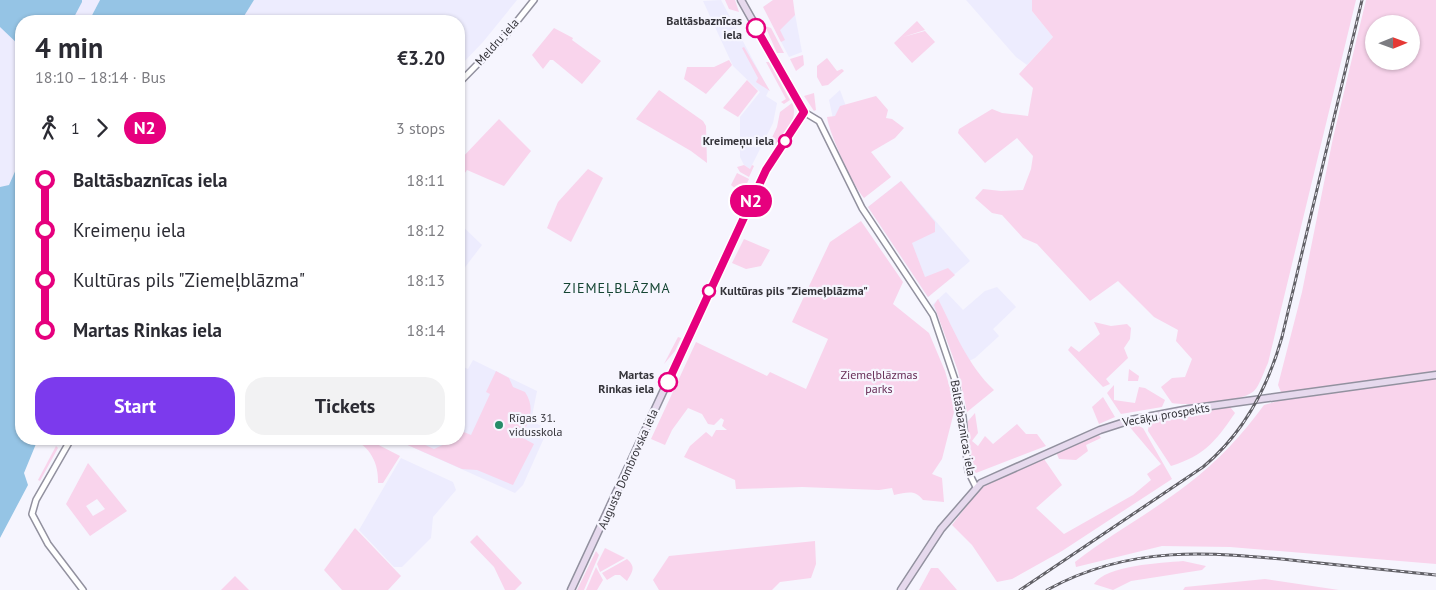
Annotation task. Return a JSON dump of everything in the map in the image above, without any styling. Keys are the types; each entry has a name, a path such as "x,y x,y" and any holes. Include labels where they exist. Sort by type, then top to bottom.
{"main road":[{"path":"741,0 804,112"},
{"name":"Augusta Dombrovska iela","path":"572,590 580,576 685,339 690,334 766,170 804,112"},
{"name":"Vecāķu prospekts","path":"901,590 929,545 976,487 1003,471 1044,453 1131,420 1436,375"}],"street":[{"name":"Meldru iela","path":"465,78 506,35 534,0"},
{"name":"Baltāsbaznīcas iela","path":"804,112 820,121 862,208 933,315 955,380 963,417 968,471 976,487"},
{"path":"68,445 36,500 32,514 48,544 83,590"}],"shaded area":[{"path":"0,0 100,0 92,15 15,15 15,172 9,185 0,187"},
{"path":"254,0 517,0 465,61 465,15 245,15"},
{"path":"721,0 769,90 766,96 777,103 773,123 750,169 744,165 740,157 740,117 760,92 733,66 703,1"},
{"path":"966,0 1032,0 1032,11 1053,37 1027,65 1016,57"},
{"path":"795,14 802,52 789,57 776,32"},
{"path":"840,90 850,117 835,128 829,100"},
{"path":"901,181 970,261 928,297 868,207"},
{"path":"465,229 482,245 465,267"},
{"path":"997,287 1016,307 993,329 999,336 975,358 959,366 939,317 932,305 946,292 963,310 985,291"},
{"name":"Rīgas 31. vidusskola","path":"473,360 537,391 531,421 548,429 523,485 515,493 407,445 465,445 465,368 468,369"},
{"path":"401,458 453,482 456,490 433,517 431,538 402,567 394,567 359,530"}],"green space":[{"path":"725,0 735,0 739,12 729,9"},
{"path":"773,0 793,0 795,15 780,30 785,40 781,42 763,7"},
{"path":"1032,0 1356,0 1268,363 1260,382 1254,391 1248,395 1214,402 1172,403 1161,387 1172,378 1185,377 1192,359 1176,341 1178,330 1154,317 1118,281 1090,301 1037,244 1023,238 1002,215 992,213 975,198 983,189 1001,191 1023,190 1031,169 1033,156 1017,138 985,163 958,133 959,129 992,109 1002,113 1028,116 1033,88 1019,74 1053,37 1032,11"},
{"path":"1366,0 1436,0 1436,564 1230,547 1162,546 1076,567 1075,562 1199,475 1229,447 1264,405 1285,399 1282,393 1263,396 1281,392 1278,385 1302,292 1333,138"},
{"path":"917,21 925,30 903,37 925,31 935,42 912,63 894,43"},
{"path":"765,26 771,28 784,53 777,53"},
{"path":"554,28 573,38 572,40 601,61 582,84 553,60 550,60 543,69 532,55"},
{"path":"744,47 770,91 756,82 758,78 742,48"},
{"path":"803,55 804,65 796,71 790,59"},
{"path":"827,58 837,71 842,69 844,71 828,85 822,86 817,77 817,66"},
{"path":"729,60 732,65 706,94 684,79 687,67 714,67"},
{"path":"766,62 769,62 790,100 784,104 781,102 786,99"},
{"path":"747,80 758,91 738,117 723,108"},
{"path":"659,90 703,121 706,126 707,163 691,151 636,119"},
{"path":"814,93 816,110 814,111 804,96"},
{"path":"876,96 888,110 886,118 892,119 904,128 895,138 871,152 891,177 864,198 842,159 827,117 835,116 840,106"},
{"path":"792,103 794,115 792,121 774,147 769,144 777,127 780,112"},
{"path":"499,119 531,151 504,186 467,170 465,173 465,155"},
{"path":"744,165 750,169 752,165 754,166 749,177 740,172 737,167"},
{"path":"588,169 603,178 571,242 547,228 558,202"},
{"path":"737,173 749,179 742,194 731,185"},
{"path":"901,181 935,222 935,232 912,243 925,277 948,268 955,275 928,297 868,207"},
{"name":"Ziemeļblāzmas parks","path":"861,221 903,282 893,304 929,333 945,371 952,395 954,412 942,459 932,474 942,478 944,502 923,500 913,493 894,495 892,488 879,490 802,487 736,489 735,480 684,457 690,446 706,432 712,437 716,430 727,430 722,426 724,420 721,418 714,425 708,424 702,414 688,408 672,430 665,445 651,439 696,342 767,376 770,372 806,389 828,339 792,322 830,242"},
{"path":"744,239 770,250 761,266 746,269 732,263"},
{"path":"938,299 969,359 994,390 967,412 958,371 934,305"},
{"path":"1094,322 1111,326 1127,324 1131,328 1130,339 1124,348 1128,358 1106,379 1110,384 1103,387 1068,350 1071,346 1079,352 1100,334"},
{"path":"678,337 681,338 675,351 664,364"},
{"path":"1129,369 1139,376 1138,381 1128,381"},
{"name":"Rīgas 31. vidusskola","path":"496,371 509,378 513,387 525,392 530,404 529,420 521,437 534,444 513,485 477,470 462,469 408,445 425,445 434,449 443,445 465,445 465,432 471,435 490,394 486,392"},
{"path":"1114,385 1114,400 1135,403 1139,387 1145,388 1165,400 1162,407 1121,414 1107,393"},
{"path":"1103,397 1115,417 1099,424 1092,407"},
{"path":"1230,407 1235,413 1215,440 1193,457 1171,466 1148,431 1149,419"},
{"path":"975,413 978,433 972,441 978,446 985,436 993,444 1017,424 1026,434 1037,434 1046,446 976,473 972,469 967,427 968,421"},
{"path":"1130,422 1143,428 1172,479 1062,551 1012,579 997,582 972,545 952,525 977,492 989,482 1044,459 1062,485 1036,508 1064,534 1133,495 1151,480 1147,474 1161,464 1128,425"},
{"path":"1099,435 1101,438 1086,445 1088,451 1076,460 1059,459 1056,452"},
{"path":"362,445 379,445 400,456 383,483 378,483 375,462"},
{"path":"56,446 58,448 40,481 38,480"},
{"path":"88,463 127,511 90,536 66,504","holes":["97,499 105,509 93,516 86,506"]},
{"path":"355,528 401,576 388,590 342,590 324,570"},
{"path":"477,535 522,583 515,590 505,590 494,567 470,542"},
{"path":"815,541 816,564 811,578 780,582 772,590 659,590 653,580 669,556"},
{"path":"605,548 625,558 600,572 597,564"},
{"path":"596,551 599,555 584,590 577,590"},
{"path":"627,559 632,564 633,569 627,581 620,575 615,575 607,580 602,573"},
{"path":"1183,561 1206,566 1202,570 1131,581 1113,590 1094,584 1100,578 1122,569 1148,564"},
{"path":"596,567 603,580 597,590 586,590"},
{"path":"931,568 938,568 957,590 919,590"},
{"path":"235,576 249,590 221,590"},
{"path":"1265,579 1339,590 1183,590 1185,587"}],"water":[{"path":"0,0 82,0 75,15 15,15 15,41 0,27"},
{"path":"100,0 254,0 245,15 92,15"},
{"path":"15,172 15,445 36,445 24,473 28,485 0,538 0,187 9,185"}],"railway":[{"path":"1020,590 1203,467 1231,439 1253,408 1270,374 1282,337 1362,0"},
{"path":"1047,590 1078,575 1109,565 1140,558 1171,555 1234,555 1436,575"}],"bus line":[{"name":"N2","path":"668,382 683,347 690,338 690,334 766,170 804,112 756,28"}],"place":[{"name":"Baltāsbaznīcas iela","path":"756,28"},
{"name":"Kreimeņu iela","path":"785,141"},
{"name":"Kultūras pils \"Ziemeļblāzma\"","path":"709,291"},
{"name":"Martas Rinkas iela","path":"668,382"},
{"name":"Rīgas 31. vidusskola","path":"499,425"}],"district":[{"name":"ZIEMEĻBLĀZMA","path":"617,288"}]}
